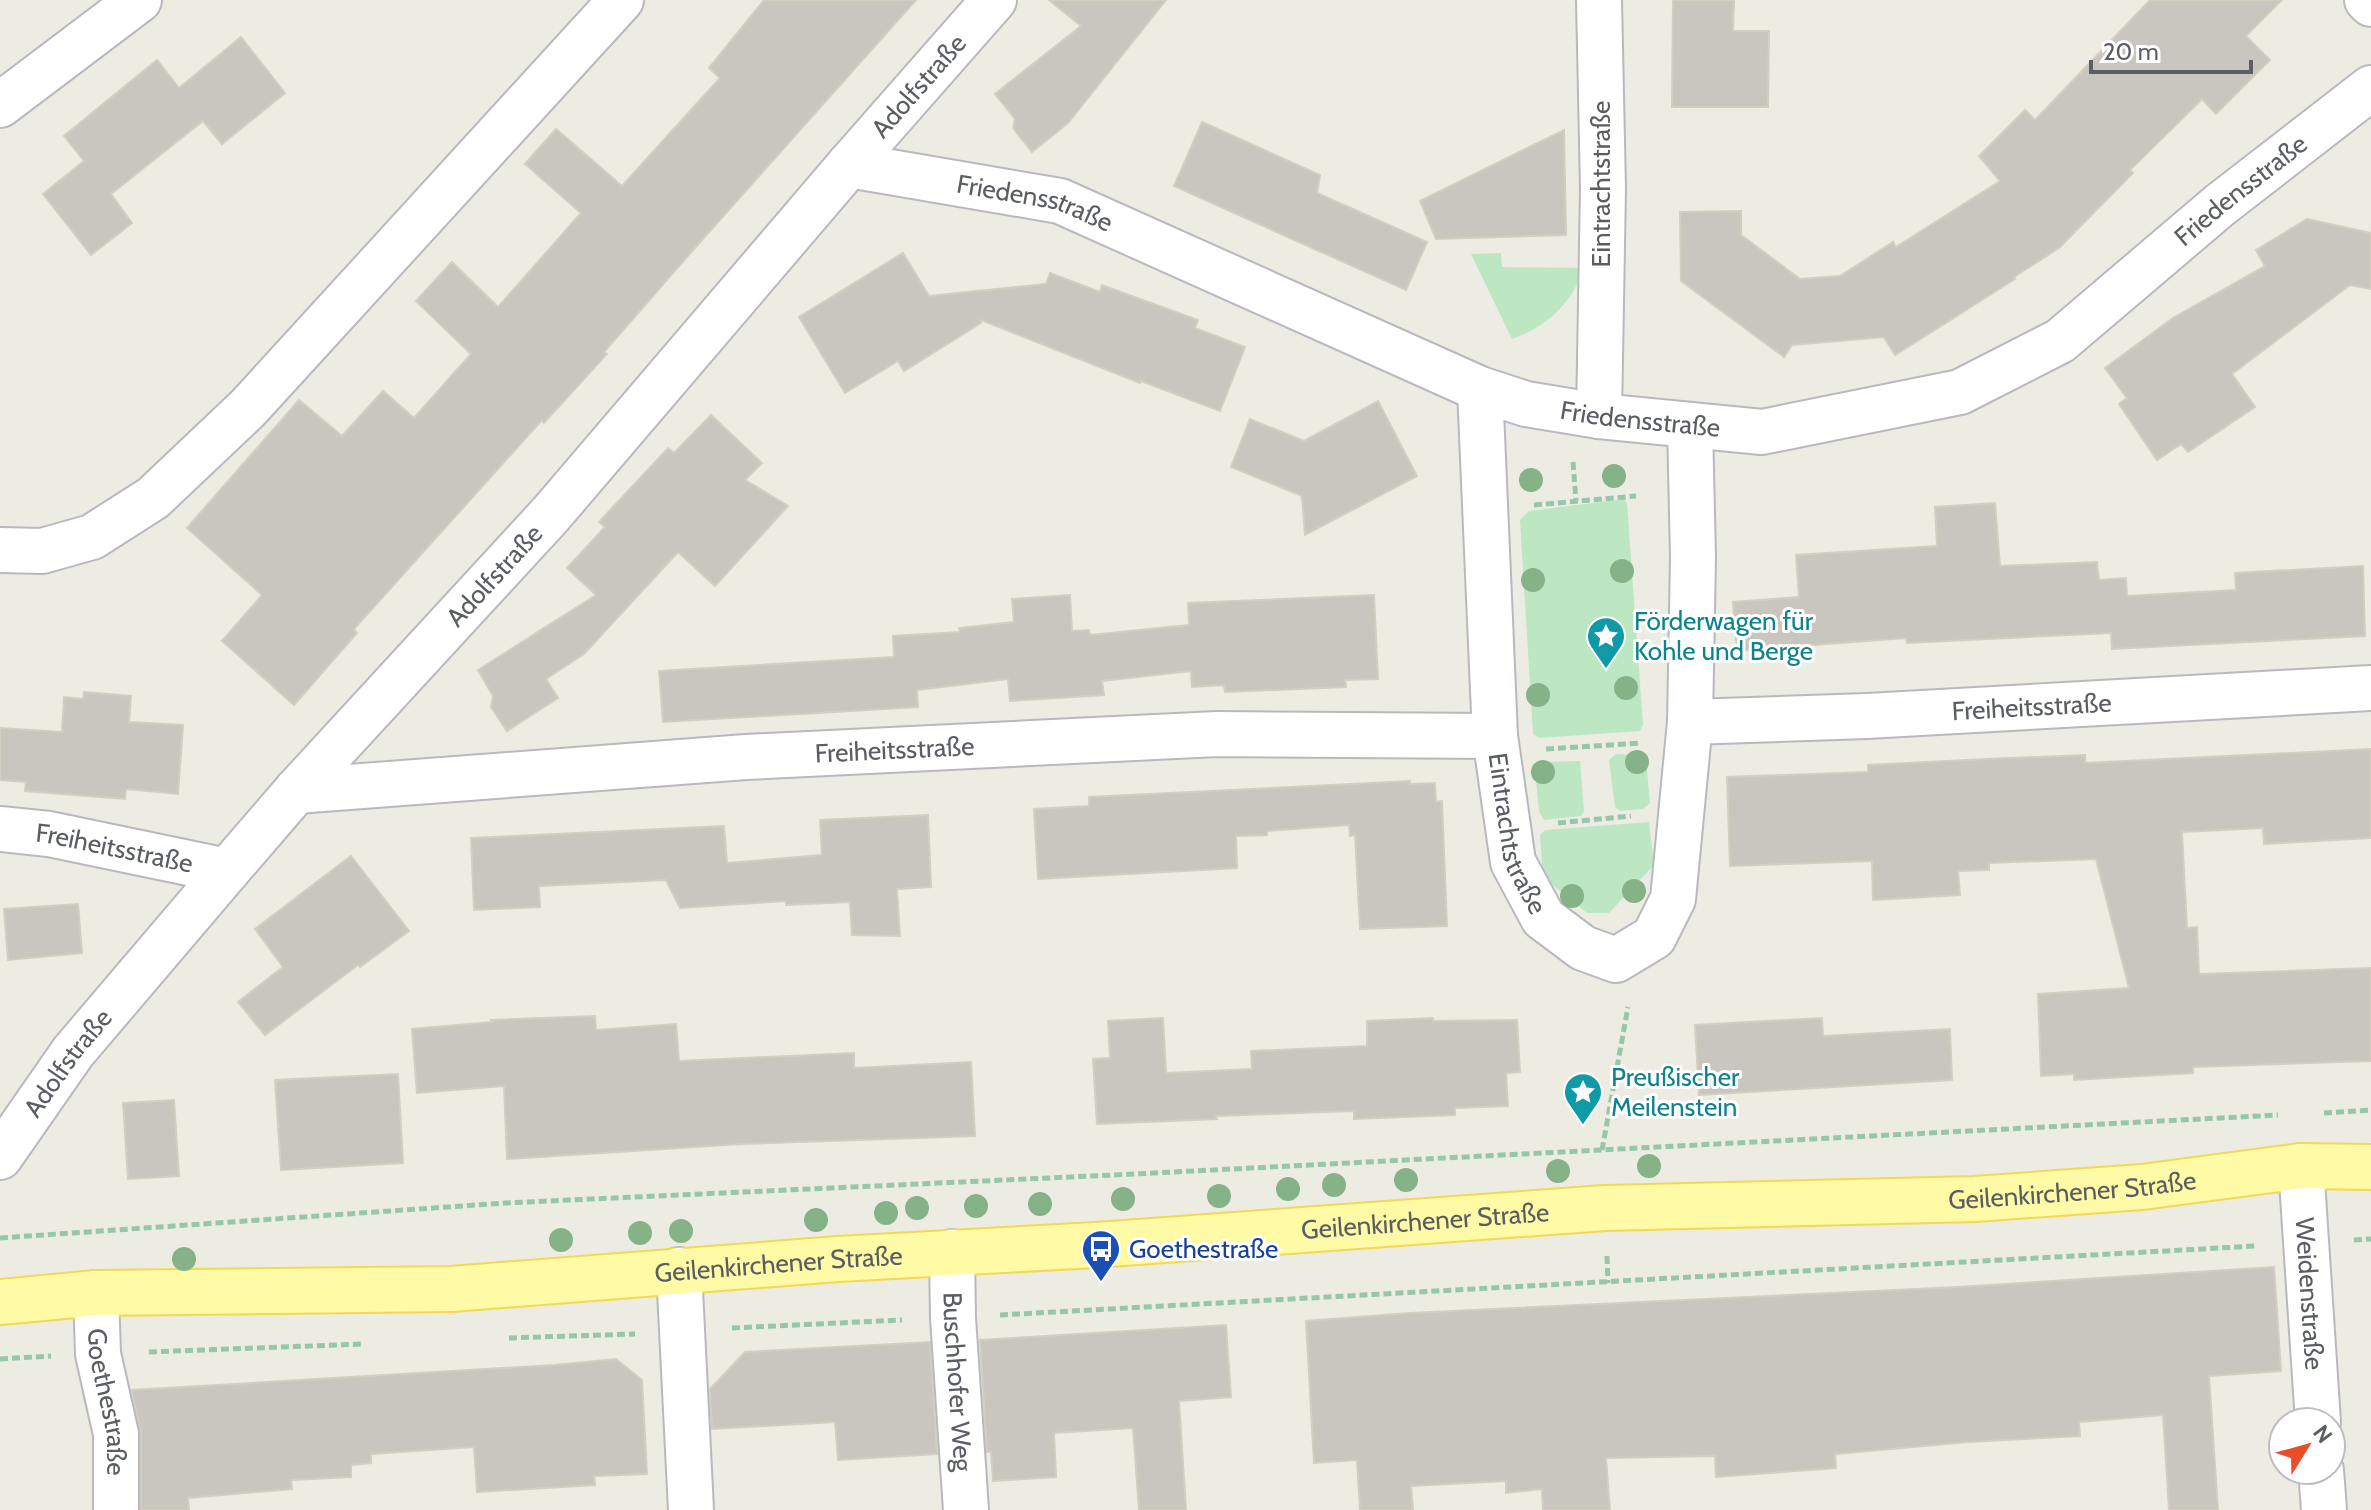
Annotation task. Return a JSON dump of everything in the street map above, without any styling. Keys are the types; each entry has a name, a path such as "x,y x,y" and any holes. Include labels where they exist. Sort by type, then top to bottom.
{"main road":[{"name":"Geilenkirchener Straße","path":"0,1302 96,1293 451,1289 679,1270 1096,1245 1605,1208 1975,1199 2142,1187 2301,1166 2371,1167"}],"street":[{"path":"0,105 139,0"},
{"path":"0,550 42,551 92,537 153,498 248,408 621,0"},
{"name":"Adolfstraße","path":"0,1157 73,1052 227,871 296,791 551,514 994,0"},
{"name":"Eintrachtstraße","path":"1599,0 1603,189 1599,416"},
{"name":"Friedensstraße","path":"849,165 1060,201 1480,389 1526,404 1599,416 1762,432 1960,392 2060,341 2220,205 2371,88"},
{"name":"Eintrachtstraße","path":"1480,389 1495,736 1513,862 1543,918 1583,948 1616,960"},
{"path":"1616,960 1654,937 1673,899 1690,722 1693,557 1690,425"},
{"name":"Freiheitsstraße","path":"1690,722 1867,716 2371,688"},
{"name":"Freiheitsstraße","path":"296,791 746,757 1217,734 1495,736"},
{"name":"Freiheitsstraße","path":"0,829 49,834 227,871"},
{"name":"Weidenstraße","path":"2301,1166 2317,1406"},
{"name":"Buschhofer Weg","path":"952,1252 953,1318 966,1510"},
{"path":"679,1270 691,1510"},
{"name":"Goethestraße","path":"96,1293 98,1354 116,1434 116,1510"},
{"path":"2322,1486 2324,1510"}],"path":[{"path":"1572,457 1576,501"},
{"path":"1635,480 1637,512"},
{"path":"1522,506 1636,496"},
{"path":"1495,736 1528,749 1651,743 1690,722"},
{"path":"1548,824 1641,815"},
{"path":"1608,1283 1602,1149 1630,1000 1616,960"},
{"path":"2308,1113 2371,1110"},
{"path":"0,1238 505,1203 2293,1114"},
{"path":"508,1338 953,1318 2371,1239"},
{"path":"0,1359 366,1344"}],"green space":[{"path":"1501,253 1502,267 1584,268 1573,292 1557,312 1536,328 1512,339 1471,254"},
{"path":"1624,499 1627,503 1643,725 1640,731 1539,738 1533,734 1520,520 1529,511"},
{"path":"1616,754 1639,755 1646,760 1650,803 1643,809 1620,811 1615,807 1609,760"},
{"path":"1580,761 1584,811 1581,816 1544,820 1539,811 1535,770 1542,762"},
{"path":"1649,822 1654,865 1609,913 1587,913 1543,877 1540,835 1545,830"}],"building":[{"path":"764,0 916,0 604,352 607,354 544,423 542,420 354,629 357,633 294,705 222,641 262,595 187,528 299,400 342,436 383,391 414,418 471,354 416,301 452,262 498,307 581,213 525,164 556,129 622,186 720,78 709,68"},
{"path":"1049,0 1166,0 1068,123 1032,152 1013,128 1015,119 995,94 1081,26"},
{"path":"1673,0 1734,0 1733,31 1769,31 1768,107 1672,107"},
{"path":"2150,0 2282,0 2246,36 2270,60 2216,114 2202,99 2130,170 2133,173 2059,248 1895,355 1884,337 1792,345 1784,357 1681,281 1680,212 1741,211 1741,235 1800,279 1840,276 1893,242 1896,247 2000,181 1979,156 2025,110 2035,120"},
{"path":"241,37 285,93 222,144 203,121 111,194 132,223 91,255 43,194 84,161 64,136 157,60 179,88"},
{"path":"1202,122 1320,175 1317,193 1427,242 1406,290 1174,186"},
{"path":"1564,130 1566,235 1436,239 1420,201"},
{"path":"2307,219 2371,233 2371,289 2350,285 2232,374 2255,407 2188,452 2181,444 2157,460 2119,404 2127,398 2105,368 2173,318 2265,266 2256,250"},
{"path":"903,253 929,296 1046,284 1050,273 1100,292 1102,285 1198,320 1195,328 1245,347 1220,411 981,320 981,323 904,371 898,361 845,393 799,317"},
{"path":"1378,401 1417,476 1305,535 1302,496 1231,467 1250,419 1304,441"},
{"path":"711,415 762,463 745,480 788,506 715,586 678,552 584,654 546,679 558,698 507,731 491,707 493,696 478,670 596,595 567,568 605,527 599,522 668,448 674,453"},
{"path":"1995,503 2000,566 2097,562 2099,580 2126,578 2127,596 2236,590 2235,573 2363,566 2365,636 2112,649 2111,633 1907,643 1906,638 1737,651 1733,602 1799,597 1796,555 1937,546 1935,507"},
{"path":"1070,595 1072,631 1089,630 1090,635 1189,625 1188,603 1374,595 1378,679 1345,680 1346,687 1225,692 1224,685 1192,687 1191,671 1102,681 1104,695 1010,701 1008,679 917,690 918,707 663,722 659,671 894,657 893,636 960,632 959,628 1014,622 1012,599"},
{"path":"84,692 131,696 129,722 183,725 178,794 126,789 125,799 25,791 26,782 0,780 0,728 62,732 64,697 83,699"},
{"path":"2371,749 2371,838 2264,844 2263,828 2182,832 2187,928 2197,927 2199,974 2371,968 2371,1061 2193,1067 2193,1073 2074,1080 2074,1074 2041,1076 2038,994 2129,988 2096,859 1989,863 1989,870 1958,871 1960,895 1873,900 1872,861 1730,866 1727,777 1868,772 1868,765 1986,759 2085,755 2085,763"},
{"path":"1410,781 1410,784 1435,783 1436,802 1442,801 1447,926 1360,929 1355,835 1350,836 1349,825 1236,836 1237,868 1038,879 1034,809 1089,806 1089,797"},
{"path":"928,815 931,887 897,889 900,936 852,935 850,902 786,905 786,901 680,908 666,880 539,886 540,907 474,910 471,838 724,826 727,863 822,855 820,820"},
{"path":"351,856 409,931 265,1035 238,1002 283,967 255,929"},
{"path":"78,904 82,953 8,960 4,909"},
{"path":"595,1016 596,1030 676,1024 679,1061 854,1053 854,1068 971,1062 975,1136 742,1144 507,1159 504,1086 417,1093 412,1029 491,1020"},
{"path":"1163,1018 1166,1073 1252,1069 1251,1051 1367,1046 1367,1021 1433,1018 1433,1021 1517,1020 1520,1072 1506,1073 1508,1106 1455,1108 1455,1115 1354,1119 1354,1111 1097,1124 1093,1059 1110,1058 1108,1021"},
{"path":"1822,1018 1823,1036 1950,1029 1952,1080 1699,1095 1695,1025"},
{"path":"398,1074 403,1163 281,1170 275,1080"},
{"path":"174,1100 179,1176 128,1179 123,1103"},
{"path":"2274,1267 2281,1371 2209,1376 2218,1510 2169,1510 2163,1415 2079,1422 2080,1436 1835,1454 1836,1468 1716,1477 1715,1456 1606,1458 1610,1510 1543,1510 1542,1489 1506,1493 1506,1481 1411,1486 1413,1510 1360,1510 1357,1460 1314,1463 1306,1321"},
{"path":"1226,1325 1231,1397 1179,1401 1186,1510 1139,1510 1133,1428 1054,1433 1056,1477 993,1481 991,1451 987,1452 980,1340"},
{"path":"930,1342 937,1454 838,1460 835,1422 712,1429 710,1389 745,1352"},
{"path":"616,1359 642,1380 647,1474 594,1476 595,1485 477,1492 474,1447 371,1454 371,1463 351,1465 351,1477 291,1480 292,1489 188,1498 189,1510 141,1510 141,1434 132,1390"}],"place":[{"name":"Förderwagen für Kohle und Berge","path":"1606,670"},
{"name":"Preußischer Meilenstein","path":"1583,1126"},
{"name":"Goethestraße","path":"1101,1283"}]}
